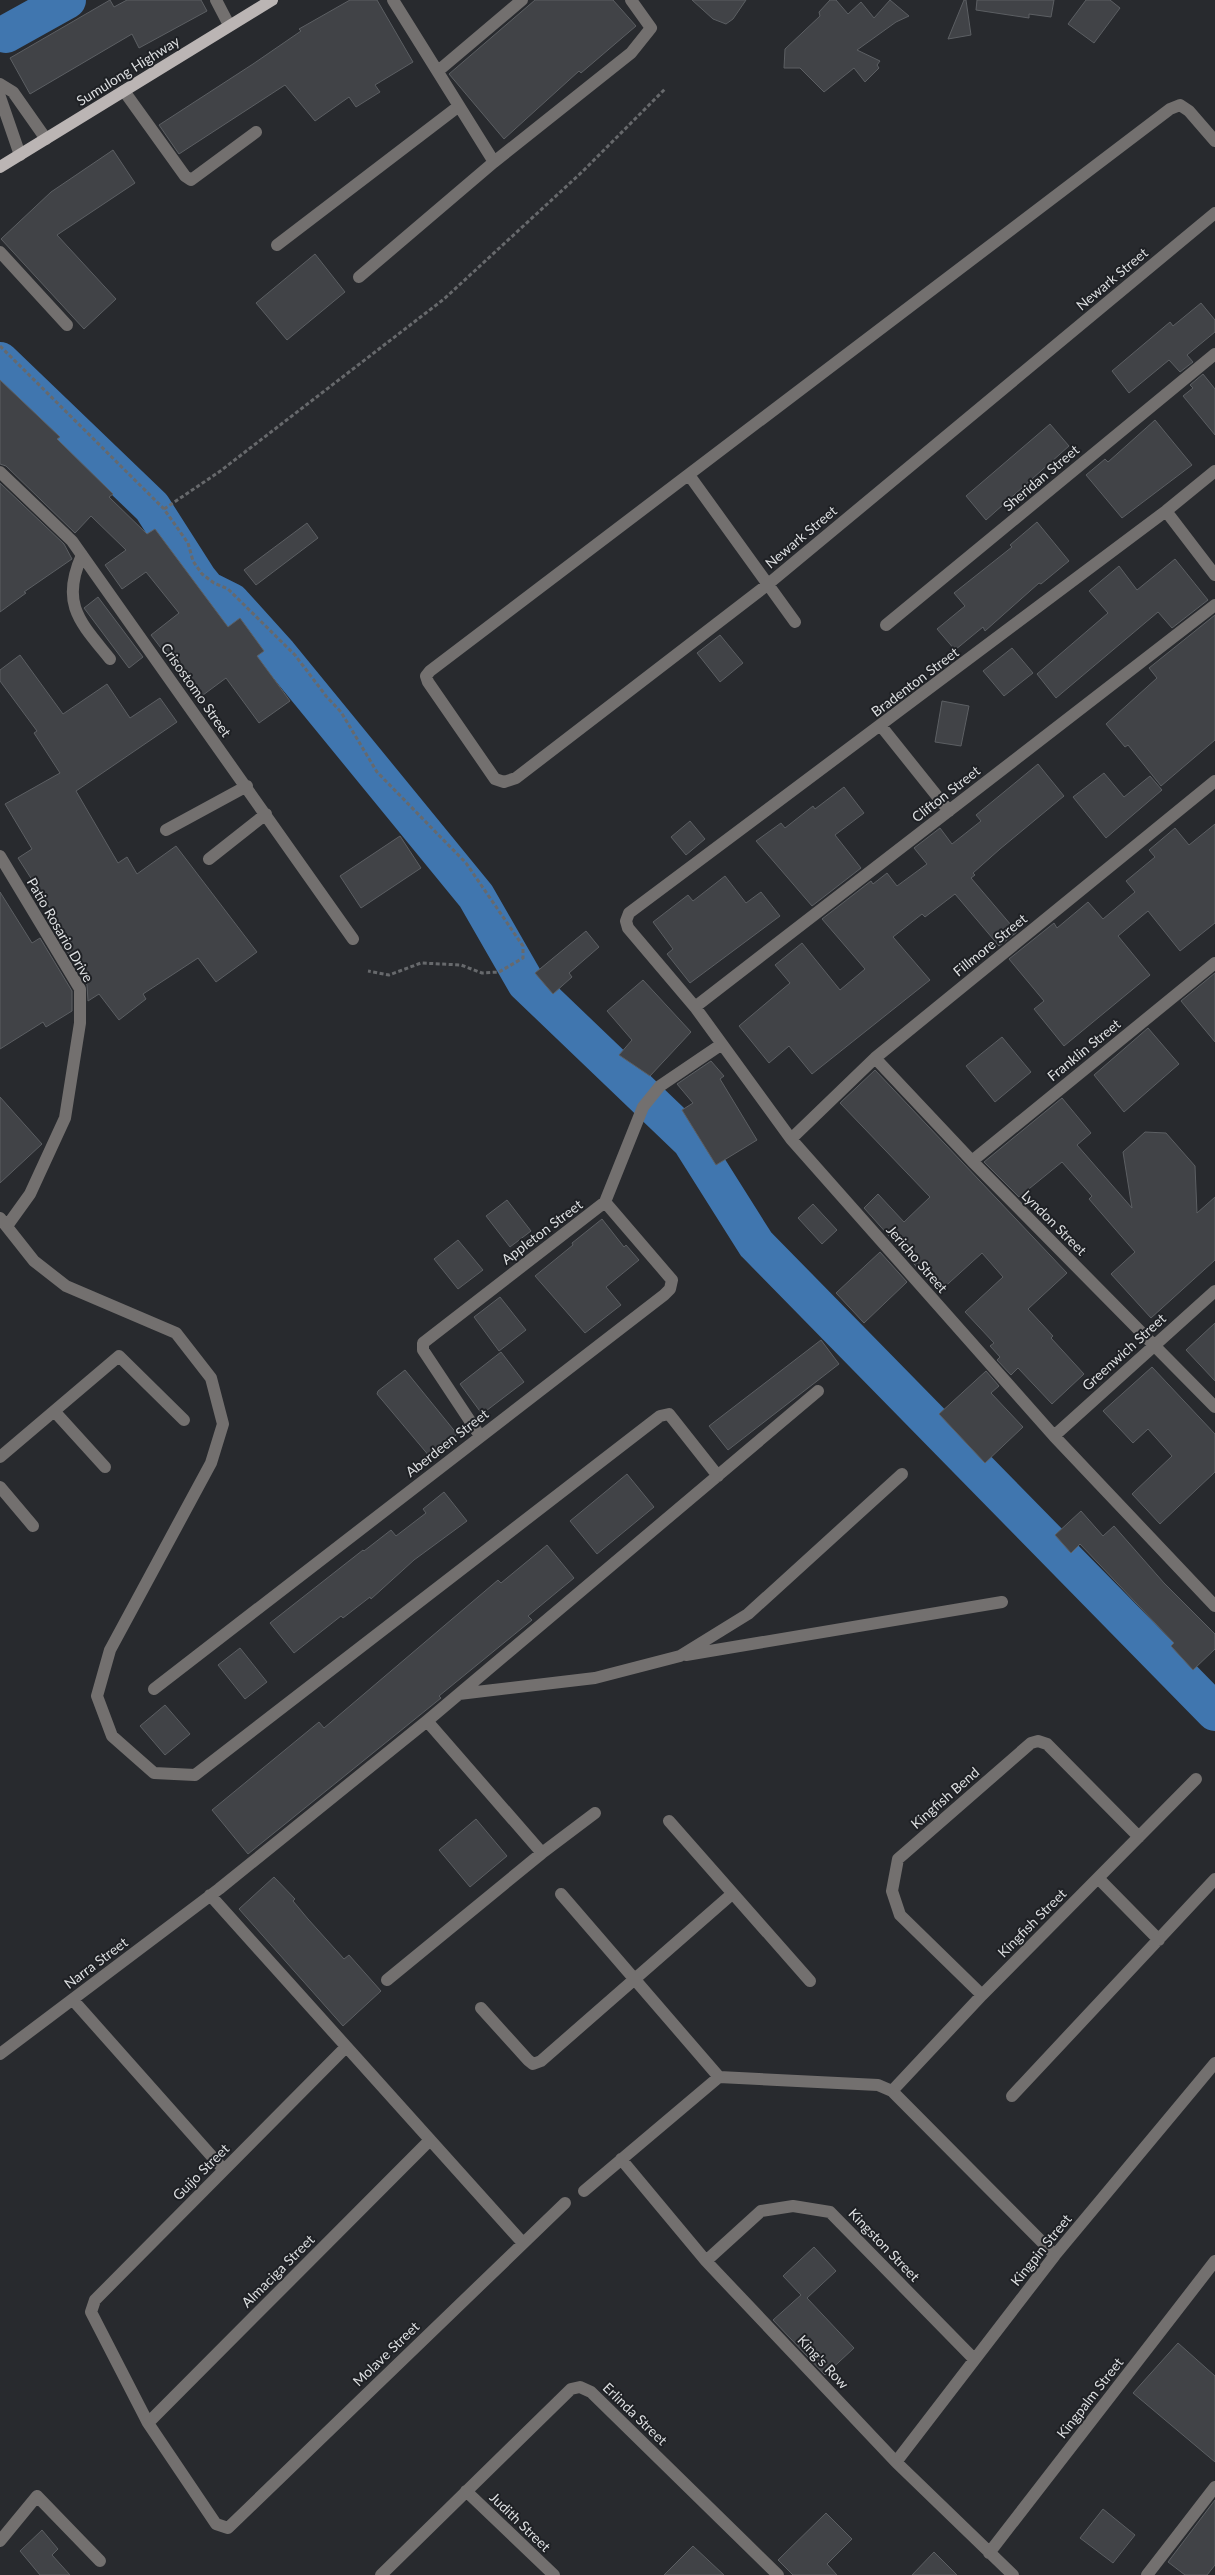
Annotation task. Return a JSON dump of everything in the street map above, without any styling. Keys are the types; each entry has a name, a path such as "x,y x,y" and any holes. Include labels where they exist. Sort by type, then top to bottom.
{"main road":[{"name":"Sumulong Highway","path":"0,167 272,0"}],"street":[{"path":"216,0 229,25"},
{"path":"393,0 494,162"},
{"path":"438,71 522,0"},
{"path":"359,277 494,162 631,53 651,28 631,0"},
{"path":"0,84 13,92 46,139"},
{"path":"124,91 185,176 191,180 256,132"},
{"path":"0,97 20,155"},
{"path":"278,245 459,106"},
{"path":"795,622 688,475 1170,109 1180,106 1189,110 1215,141"},
{"name":"Newark Street","path":"688,475 430,670 426,676 428,682 495,779 504,782 516,778 767,585 1215,213"},
{"path":"0,252 67,325"},
{"name":"Sheridan Street","path":"886,625 1215,354"},
{"name":"Bradenton Street","path":"629,913 881,726 1166,511 1215,471"},
{"name":"Crisostomo Street","path":"0,472 72,541 353,939"},
{"path":"1166,511 1215,575"},
{"path":"82,556 73,575 72,600 79,621 110,659"},
{"name":"Clifton Street","path":"695,1007 1215,605"},
{"path":"881,726 949,811"},
{"name":"Fillmore Street","path":"791,1138 875,1058 1215,781"},
{"path":"166,830 246,786"},
{"path":"209,859 266,814"},
{"name":"Patio Rosario Drive","path":"0,856 80,989 80,1024 65,1118 30,1194 4,1222"},
{"name":"Jericho Street","path":"629,913 626,921 628,928 695,1007 791,1138 1054,1436 1215,1606"},
{"name":"Franklin Street","path":"972,1161 1215,963"},
{"path":"605,1202 643,1108 660,1086 722,1044"},
{"name":"Lyndon Street","path":"875,1058 972,1161 1215,1407"},
{"name":"Aberdeen Street","path":"154,1689 670,1288 672,1280 605,1202"},
{"name":"Appleton Street","path":"480,1436 423,1350 423,1343 605,1202"},
{"path":"4,1222 34,1261 66,1286 176,1333 211,1378 223,1424 211,1463 110,1650 97,1696 112,1736 154,1774 195,1775 660,1416 669,1414 678,1423 718,1476"},
{"name":"Greenwich Street","path":"1054,1436 1215,1291"},
{"path":"0,1457 120,1356 184,1420"},
{"name":"Narra Street","path":"0,2054 210,1896 427,1721 818,1391"},
{"path":"55,1412 105,1467"},
{"path":"680,1656 748,1614 902,1474"},
{"path":"0,1487 33,1526"},
{"path":"459,1694 595,1678 680,1656 1002,1602"},
{"path":"427,1721 542,1853"},
{"name":"Kingfish Bend","path":"982,1995 900,1915 892,1890 898,1859 1031,1743 1038,1741 1047,1744 1139,1837"},
{"name":"Kingfish Street","path":"892,2091 982,1995 1196,1779"},
{"path":"387,1980 542,1853 595,1813"},
{"path":"668,1821 810,1980"},
{"path":"1098,1878 1159,1940"},
{"path":"1012,2096 1215,1879"},
{"path":"561,1894 719,2077"},
{"path":"482,2008 533,2064 540,2061 732,1894"},
{"path":"210,1896 522,2242"},
{"path":"73,2000 224,2170"},
{"name":"Guijo Street","path":"148,2423 94,2323 91,2312 95,2300 346,2047"},
{"name":"Kingpin Street","path":"896,2462 1055,2255 1215,2063"},
{"path":"584,2191 719,2077 878,2085 892,2091 1055,2255"},
{"name":"Almaciga Street","path":"148,2423 430,2140"},
{"name":"King's Row","path":"621,2159 706,2261 896,2462 1013,2575"},
{"name":"Molave Street","path":"148,2423 216,2524 228,2528 522,2242 565,2203"},
{"name":"Kingston Street","path":"706,2261 761,2211 793,2206 830,2212 974,2359"},
{"name":"Kingpalm Street","path":"989,2553 1215,2261"},
{"name":"Erlinda Street","path":"381,2575 571,2389 580,2387 591,2392 778,2575"},
{"path":"1147,2575 1215,2487"},
{"name":"Judith Street","path":"466,2491 554,2575"},
{"path":"0,2541 37,2496 100,2561"}],"path":[{"path":"164,509 220,472 444,300 582,172 665,89"},
{"path":"0,346 164,509 188,544 193,561 202,574 214,583 228,589 295,656 341,712 378,772 466,863 523,946 523,958 499,972 482,973 461,965 421,963 389,975 368,971"}],"building":[{"path":"110,0 114,7 127,0 201,0 207,11 139,48 132,34 30,94 10,58"},
{"path":"350,0 377,0 413,62 375,85 380,92 356,107 349,97 315,121 285,85 179,154 159,125 253,64 301,31 299,29"},
{"path":"535,0 613,0 636,26 581,73 579,71 504,139 449,74"},
{"path":"692,0 746,0 733,19 726,24 713,19"},
{"path":"830,0 836,0 848,14 861,2 874,18 890,0 909,16 896,22 857,50 880,61 877,65 879,68 865,82 854,68 824,92 800,68 784,68 785,49 820,16 819,12"},
{"path":"964,0 966,0 971,35 948,39"},
{"path":"977,0 1054,0 1051,17 1029,14 1029,18 976,10"},
{"path":"1086,0 1110,0 1120,8 1094,43 1068,24"},
{"path":"113,150 135,183 57,235 116,299 84,329 1,239 51,192"},
{"path":"315,254 345,292 287,340 256,303"},
{"path":"1201,303 1215,320 1215,332 1187,355 1193,362 1180,372 1169,360 1129,393 1112,371 1170,322 1173,326"},
{"path":"1203,374 1215,389 1215,435 1183,396 1193,388 1190,385"},
{"path":"0,380 60,437 57,439 113,494 109,497 147,534 155,529 228,627 240,618 264,651 257,656 290,701 259,723 226,678 199,698 151,635 179,613 146,572 122,589 105,565 126,550 91,516 75,533 6,466 0,464"},
{"path":"1155,420 1192,465 1122,518 1086,475 1105,459 1108,462"},
{"path":"1050,424 1069,446 986,520 966,496"},
{"path":"0,483 64,544 72,559 24,592 26,593 0,612"},
{"path":"1037,522 1069,561 1041,584 1039,583 985,631 983,627 955,650 937,629 965,606 954,593 1012,547 1010,545"},
{"path":"307,523 318,538 256,585 244,570"},
{"path":"1175,559 1208,600 1172,628 1158,612 1056,698 1037,674 1108,613 1089,591 1119,566 1137,590"},
{"path":"98,597 143,657 129,668 84,608"},
{"path":"1215,615 1215,740 1161,786 1128,745 1125,747 1106,724 1157,678 1149,668"},
{"path":"720,635 743,663 720,682 697,653"},
{"path":"1012,648 1033,673 1004,696 983,671"},
{"path":"20,655 63,714 107,684 130,718 160,698 177,722 76,791 118,863 127,857 137,874 176,846 257,952 216,982 198,958 143,994 146,999 119,1020 99,994 88,1001 87,985 54,929 61,925 18,858 32,849 5,804 60,773 34,733 37,731 0,681 0,670"},
{"path":"942,701 969,706 961,746 935,742"},
{"path":"1038,764 1064,796 1000,849 973,873 975,875 971,878 1017,932 999,946 955,894 925,917 922,914 893,937 930,980 812,1074 789,1046 769,1063 739,1026 790,983 775,965 802,943 840,990 865,969 822,919 871,881 873,884 887,873 897,886 927,864 914,848 940,828 952,844 981,821 976,815"},
{"path":"1104,773 1124,797 1150,776 1162,790 1106,838 1073,797"},
{"path":"844,787 864,813 835,835 861,868 812,906 756,841 781,823 785,828 813,806 815,809"},
{"path":"690,821 705,839 686,855 671,837"},
{"path":"1215,824 1215,923 1180,951 1148,911 1118,936 1150,975 1064,1046 1034,1009 1044,1001 1009,959 1054,923 1057,928 1088,902 1103,919 1135,892 1126,881 1155,857 1149,850 1175,828 1189,845"},
{"path":"400,836 421,868 361,908 340,876"},
{"path":"725,876 746,903 761,892 780,916 690,983 667,954 673,949 653,922 688,895 693,901"},
{"path":"0,892 32,943 40,938 72,991 72,1011 46,1027 43,1022 0,1049"},
{"path":"586,931 599,947 569,973 572,977 553,994 535,973"},
{"path":"1215,973 1215,1042 1181,1001"},
{"path":"643,980 691,1032 650,1076 619,1055 632,1040 607,1011"},
{"path":"1148,1028 1179,1064 1124,1112 1094,1075"},
{"path":"1002,1037 1031,1072 995,1102 966,1066"},
{"path":"711,1061 724,1076 720,1079 757,1140 716,1165 682,1110 693,1103 677,1084"},
{"path":"875,1070 1067,1273 1028,1309 1053,1336 1051,1338 1084,1374 1052,1404 1018,1368 1011,1375 997,1360 1000,1357 990,1346 994,1343 965,1312 1003,1277 982,1253 939,1292 864,1208 878,1194 904,1222 930,1197 840,1103"},
{"path":"0,1097 42,1144 0,1183"},
{"path":"1062,1098 1091,1133 1077,1145 1132,1208 1123,1152 1145,1132 1166,1133 1195,1166 1197,1213 1215,1197 1215,1260 1151,1318 1111,1274 1135,1252 1089,1199 1092,1196 1062,1162 1019,1197 984,1162"},
{"path":"507,1200 531,1231 510,1247 486,1216"},
{"path":"813,1204 837,1230 822,1244 798,1218"},
{"path":"602,1219 624,1247 626,1245 639,1260 606,1287 621,1305 585,1333 535,1276"},
{"path":"458,1240 483,1270 458,1289 434,1259"},
{"path":"880,1252 907,1282 864,1323 836,1293"},
{"path":"500,1297 526,1330 499,1351 474,1317"},
{"path":"1215,1323 1215,1381 1186,1350"},
{"path":"821,1340 839,1364 728,1450 709,1426"},
{"path":"501,1352 524,1382 482,1414 460,1384"},
{"path":"1152,1367 1215,1434 1215,1472 1160,1524 1132,1494 1172,1456 1148,1429 1133,1443 1103,1411"},
{"path":"405,1370 457,1434 430,1457 377,1394 378,1391"},
{"path":"986,1371 999,1386 991,1393 1023,1427 985,1463 939,1414"},
{"path":"627,1474 654,1507 597,1554 570,1521"},
{"path":"444,1492 467,1521 414,1560 371,1599 370,1597 343,1618 341,1616 294,1653 270,1623 391,1530 396,1536 426,1513 423,1509"},
{"path":"1081,1511 1103,1536 1114,1526 1164,1583 1215,1634 1215,1649 1193,1670 1171,1646 1174,1643 1080,1544 1071,1553 1055,1535"},
{"path":"547,1545 574,1578 528,1616 532,1620 439,1696 441,1698 248,1854 212,1810 319,1722 324,1728 498,1580 501,1583"},
{"path":"240,1648 267,1682 245,1699 218,1665"},
{"path":"165,1705 190,1734 165,1755 140,1726"},
{"path":"476,1819 507,1856 470,1887 439,1850"},
{"path":"274,1877 295,1899 293,1901 344,1959 349,1955 381,1991 343,2026 239,1909"},
{"path":"814,2247 836,2271 807,2298 854,2348 825,2375 773,2320 801,2295 783,2276"},
{"path":"1178,2343 1215,2376 1215,2462 1133,2393"},
{"path":"1215,2500 1215,2565 1207,2575 1185,2575 1168,2562"},
{"path":"1103,2509 1135,2535 1113,2563 1080,2538"},
{"path":"826,2513 852,2539 827,2564 837,2575 793,2575 778,2560"},
{"path":"42,2530 58,2549 52,2555 70,2575 40,2575 20,2551"},
{"path":"693,2546 724,2575 664,2575"},
{"path":"934,2552 957,2575 912,2575"}],"waterway":[{"path":"6,34 67,0"},
{"path":"0,361 152,507 207,590 231,602 278,654 476,896 526,983 691,1141 756,1244 1215,1712"}]}
